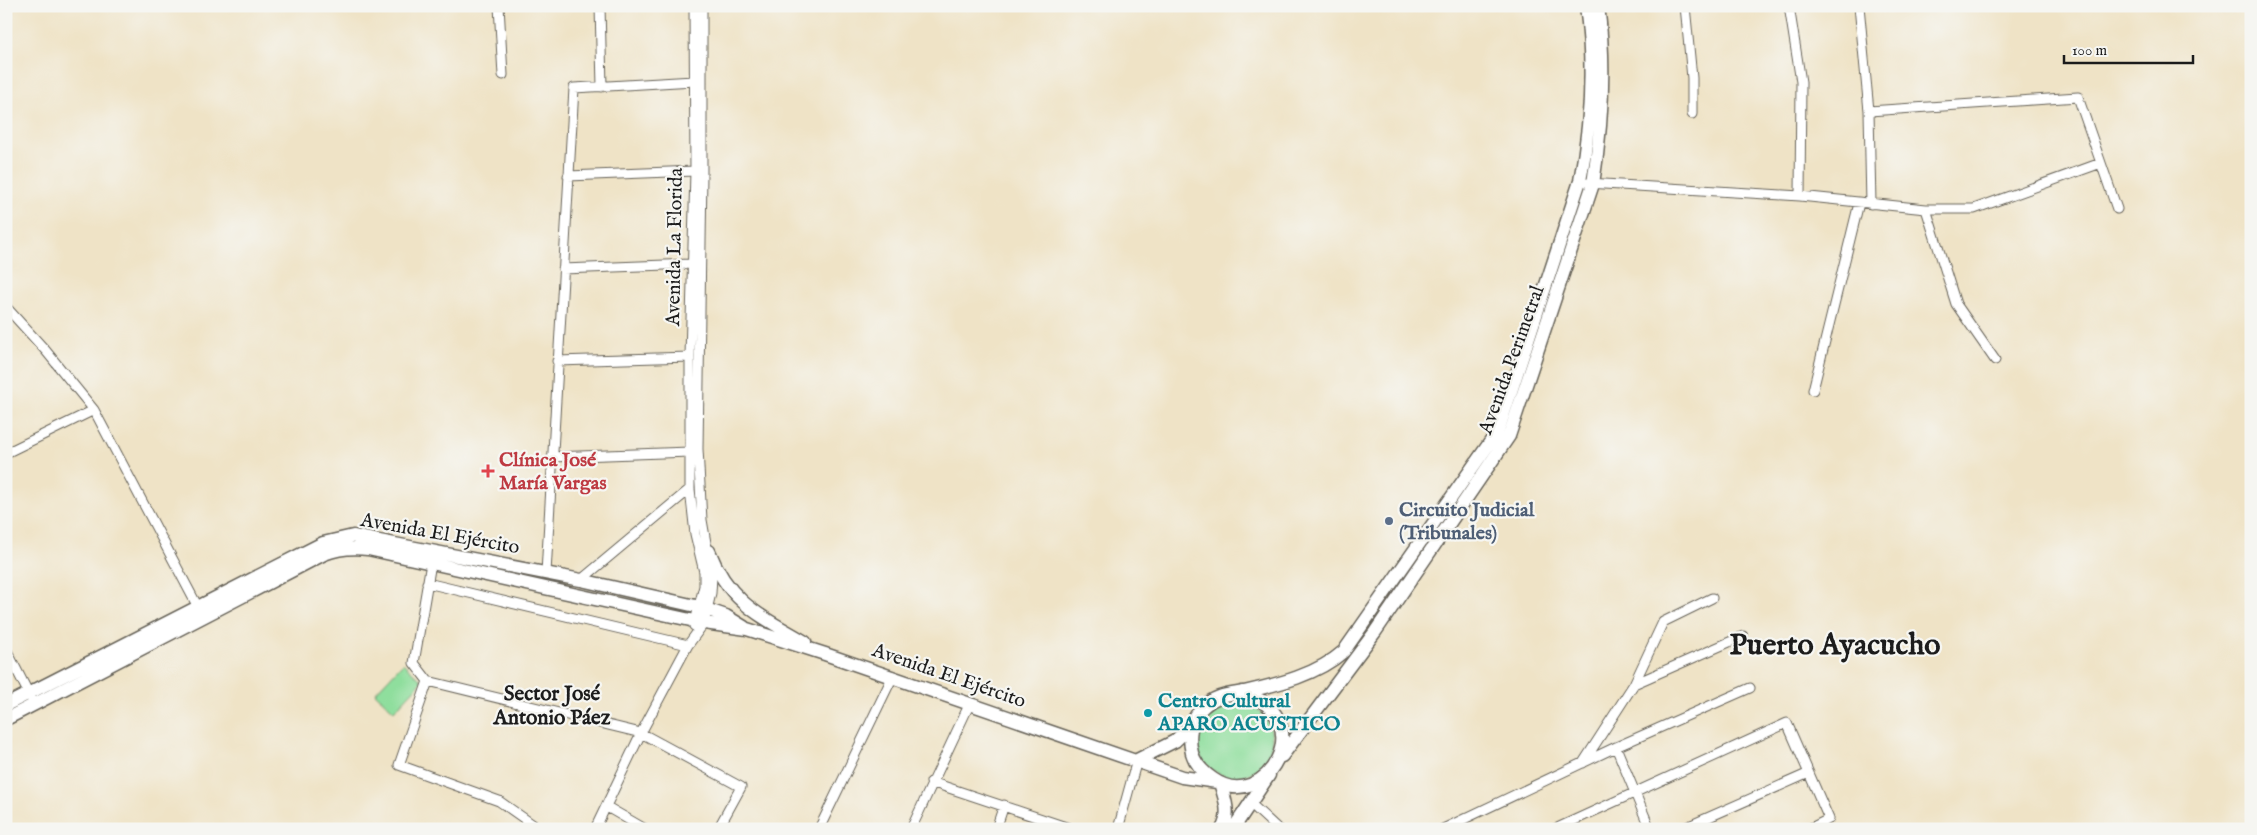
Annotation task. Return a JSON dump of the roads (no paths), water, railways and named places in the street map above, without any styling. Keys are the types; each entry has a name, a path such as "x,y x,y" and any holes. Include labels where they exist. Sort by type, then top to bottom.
{"street":[{"path":"499,6 503,75"},
{"path":"600,6 602,87"},
{"name":"Avenida La Florida","path":"694,6 690,489 695,534 704,572 704,608"},
{"path":"595,829 641,733 700,622 712,576 702,520 698,449 702,173 702,6"},
{"name":"Avenida Perimetral","path":"1233,829 1277,762 1375,632 1509,436 1586,182 1591,44 1586,6"},
{"name":"Avenida Perimetral","path":"1242,692 1319,670 1344,651 1498,431 1598,148 1603,42 1598,6"},
{"path":"1685,6 1692,78 1692,114"},
{"path":"1789,6 1801,82 1800,196"},
{"path":"1859,6 1869,111 1871,204"},
{"path":"546,573 574,88 694,81"},
{"path":"1869,111 2078,97 2117,209"},
{"path":"1586,182 1800,196 1926,209 1974,209 2100,163"},
{"path":"568,176 694,171"},
{"path":"1813,390 1859,203"},
{"path":"1926,209 1956,304 1995,360"},
{"path":"563,269 692,264"},
{"path":"6,308 46,351 94,410 201,612"},
{"path":"557,361 690,357"},
{"path":"6,453 94,410"},
{"path":"552,457 690,452"},
{"path":"581,580 690,489"},
{"name":"Avenida El Ejército","path":"201,612 323,543 353,536 581,580 704,608 726,616 747,629"},
{"name":"Avenida El Ejército","path":"6,719 32,699 201,612 338,548 368,549 700,622 747,629 894,676 1182,777 1218,783"},
{"path":"709,551 722,580 746,606 825,654"},
{"path":"431,563 426,583 414,662 428,681 641,733 740,787 718,829"},
{"path":"426,583 688,645"},
{"path":"1582,764 1634,684 1663,622 1712,598"},
{"path":"1634,684 1743,636"},
{"path":"6,650 32,699"},
{"path":"820,829 894,676"},
{"path":"428,681 399,765 499,800 539,829"},
{"path":"1442,829 1616,747 1750,688"},
{"path":"1118,829 1137,760 1175,742 1191,726 1198,711 1210,700 1226,693 1242,692 1257,697 1269,705 1278,718 1283,740 1277,762 1267,775 1253,783 1236,786 1218,783 1203,772 1194,759 1190,743 1191,726"},
{"name":"Avenida El Ejército","path":"6,705 32,699"},
{"path":"911,829 931,782 970,703"},
{"path":"1556,829 1787,723 1829,819 1809,829"},
{"path":"1616,747 1650,829"},
{"path":"1682,829 1810,773"},
{"path":"931,782 1072,829"},
{"path":"1218,783 1226,808 1222,829"},
{"path":"1251,804 1278,829"},
{"path":"996,829 1004,805"},
{"path":"607,807 645,829"}],"place":[{"name":"Clínica José María Vargas","path":"488,471"},
{"name":"Circuito Judicial (Tribunales)","path":"1389,521"},
{"name":"Centro Cultural APARO ACUSTICO","path":"1148,713"}],"district":[{"name":"Puerto Ayacucho","path":"1835,646"},
{"name":"Sector José Antonio Páez","path":"552,706"}]}
